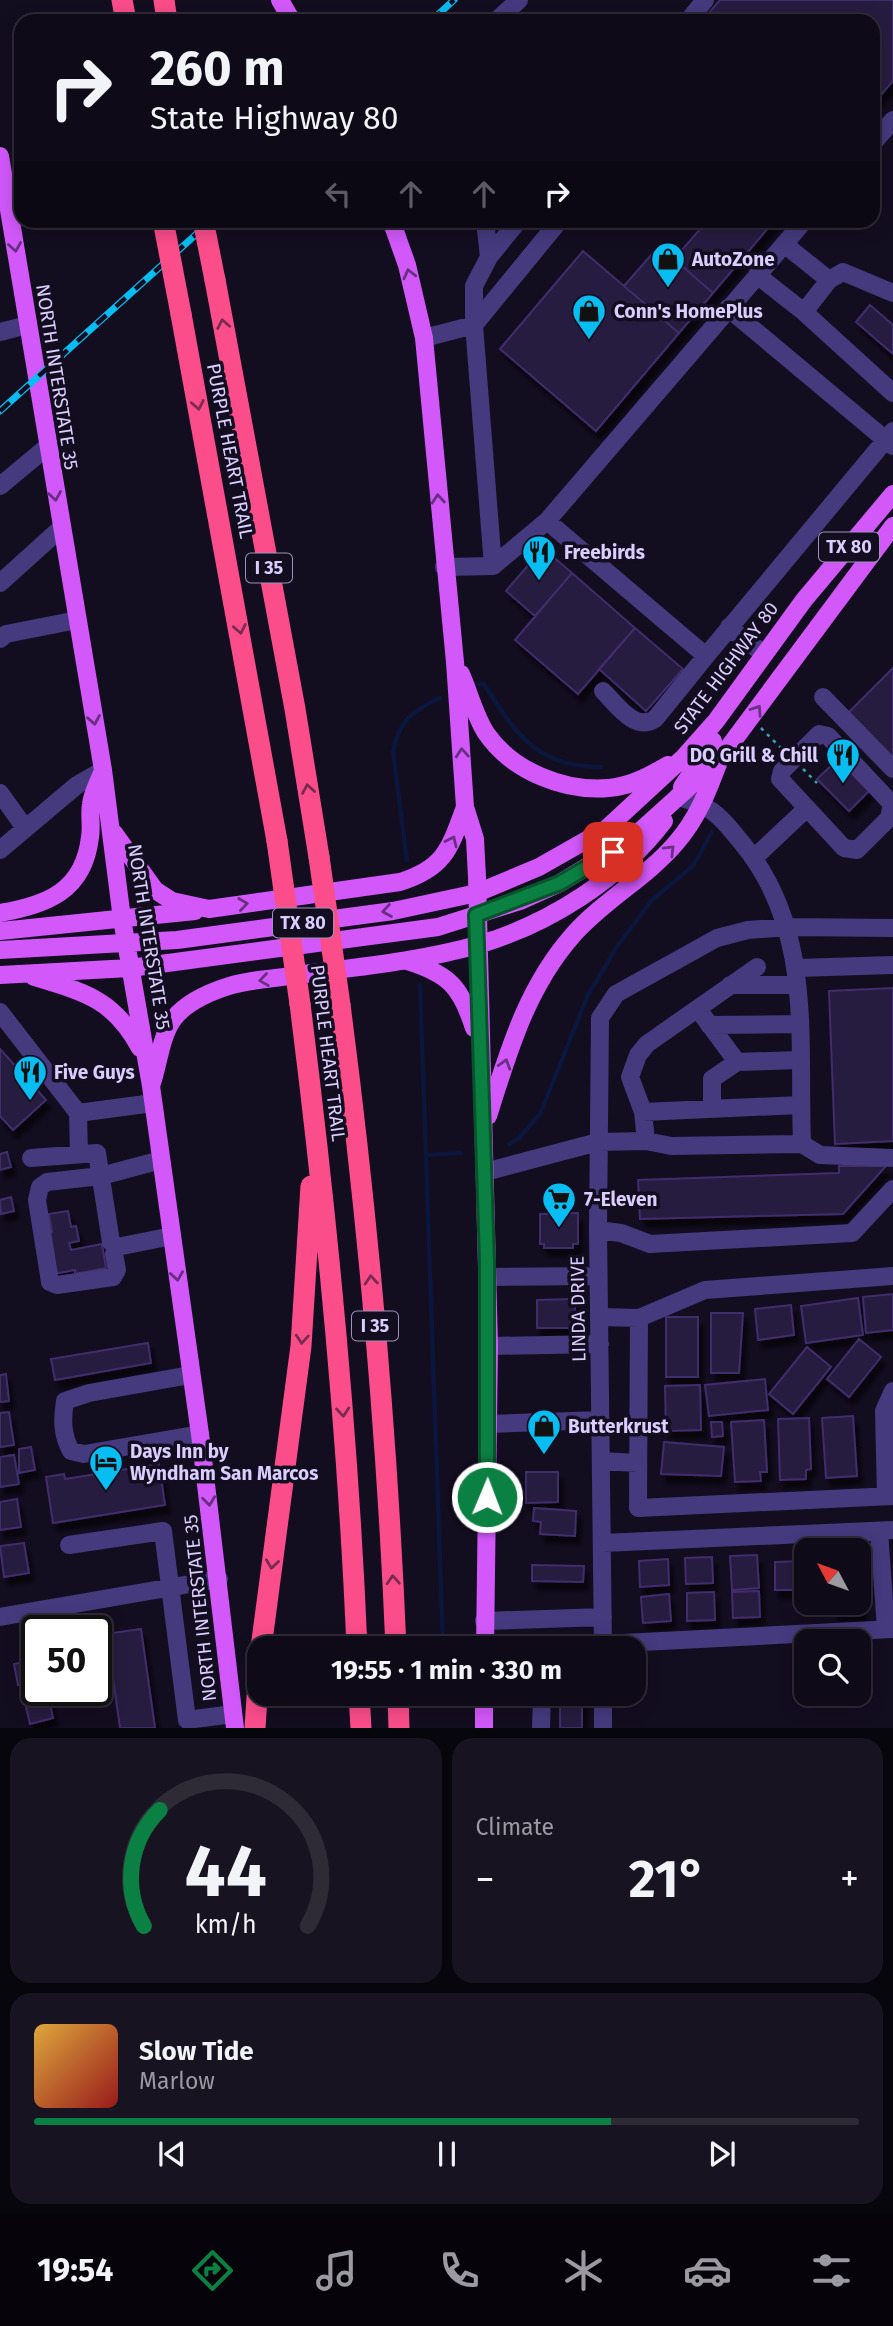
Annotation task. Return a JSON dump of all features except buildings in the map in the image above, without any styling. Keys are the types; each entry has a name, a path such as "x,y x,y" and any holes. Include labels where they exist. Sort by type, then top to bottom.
{"highway":[{"name":"PURPLE HEART TRAIL","path":"165,228 277,841 300,1004 315,1124 346,1449 356,1636"},
{"name":"PURPLE HEART TRAIL","path":"205,228 295,709 340,1005 365,1218 392,1539 396,1636"},
{"path":"263,1636 301,1346 315,1124"},
{"path":"256,1727 257,1706"},
{"path":"360,1706 361,1727"},
{"path":"399,1706 400,1727"}],"main road":[{"name":"NORTH INTERSTATE 35","path":"0,156 60,529 103,770 122,919 152,1094 219,1579 234,1721"},
{"path":"394,228 407,265 424,338 455,662 465,807 475,839 489,1346 485,1636"},
{"name":"STATE HIGHWAY 80","path":"126,943 177,940 379,912 477,893 538,867 606,829 684,757 716,721 804,600 893,494"},
{"name":"TX 80","path":"0,975 130,968 438,927 520,901 598,862 628,842 719,760 893,526"},
{"path":"152,1094 164,1038 174,1018 197,999 231,985 404,960 478,944 543,918 604,879 650,839 698,759 795,629 804,600"},
{"path":"455,662 486,733 503,752 531,772 572,787 610,788 638,782 684,757"},
{"path":"484,1129 511,1044 543,974 592,915 675,845 702,805 719,760"},
{"path":"0,913 36,907 57,896 72,880 85,861 91,836 91,803 103,770"},
{"path":"0,931 209,909 400,882 423,875 441,860 451,846 465,807"},
{"path":"112,831 155,890 172,901 209,909"},
{"name":"TX 80","path":"0,950 126,943"},
{"path":"404,960 432,969 452,982 466,1002 481,1048"},
{"path":"21,974 84,992 101,1002 130,1030 147,1063"},
{"path":"484,1706 484,1727"}],"street":[{"path":"504,14 519,0"},
{"path":"694,14 705,0"},
{"path":"880,135 893,120"},
{"path":"486,228 489,257"},
{"path":"493,566 474,325 474,286 489,257 513,228"},
{"path":"424,338 474,325 553,228"},
{"path":"444,567 493,566 547,521 798,228"},
{"path":"784,244 829,280"},
{"path":"804,312 829,280 837,273 849,272 888,290 893,310"},
{"path":"757,275 804,312 893,393"},
{"path":"603,691 637,723 646,724 655,719 729,627 890,438 728,309"},
{"path":"0,332 27,325"},
{"path":"0,486 47,447"},
{"path":"547,521 706,656"},
{"path":"0,583 60,529"},
{"path":"0,639 6,634 77,620"},
{"path":"729,627 764,654"},
{"path":"823,697 893,768"},
{"path":"819,734 828,736 890,798 892,813 888,827 857,850 848,850 806,809 782,783 780,775 819,734"},
{"path":"0,850 77,785 103,770"},
{"path":"0,793 25,828"},
{"path":"678,796 702,805 720,819 754,858 775,893 789,927 797,976 802,1144"},
{"path":"754,858 806,809"},
{"name":"LINDA DRIVE","path":"603,1636 597,1031 607,1004 617,994 717,938 748,930 789,927 893,928"},
{"path":"730,985 893,965"},
{"path":"646,1141 643,1112 630,1077 638,1055 757,967"},
{"path":"698,1009 737,1062"},
{"path":"0,1013 68,1096 78,1113 79,1154"},
{"path":"709,1025 798,1024"},
{"path":"712,1109 712,1079 737,1062 799,1060"},
{"path":"78,1113 152,1094"},
{"path":"643,1112 800,1105"},
{"path":"485,1172 598,1142 646,1141 671,1146 802,1144 820,1155 893,1158"},
{"path":"30,1158 97,1153 111,1242 117,1247"},
{"path":"117,1247 114,1254 117,1270 113,1277 57,1285 50,1282 37,1200 40,1186 47,1182 101,1176 161,1160"},
{"path":"598,1230 621,1233 650,1244 852,1233 893,1189"},
{"path":"117,1247 172,1236"},
{"path":"488,1277 598,1276"},
{"path":"599,1317 639,1318 705,1290 893,1276"},
{"path":"639,1318 638,1508 890,1496 884,1412 893,1391"},
{"path":"489,1346 600,1344"},
{"path":"190,1375 89,1392 65,1401 62,1418 66,1441 71,1451 84,1454 200,1434"},
{"path":"488,1424 601,1420"},
{"path":"601,1461 638,1462"},
{"path":"69,1545 163,1531 187,1720 234,1721"},
{"path":"603,1543 886,1531 889,1629 646,1643"},
{"path":"0,1617 219,1579"},
{"path":"484,1622 603,1617"},
{"path":"541,1727 542,1706"},
{"path":"603,1706 603,1727"}],"waterway":[{"path":"475,684 484,684 518,732 544,754 560,761 601,767"},
{"path":"407,860 393,752 395,742 408,718 440,698"},
{"path":"509,1144 518,1139 540,1114 588,995 618,945 652,900 693,866 712,832"},
{"path":"420,985 443,1636"},
{"path":"426,1155 461,1153"}],"railway":[{"path":"439,14 454,0"},
{"path":"0,411 203,228"}],"place":[{"name":"AutoZone","path":"668,289"},
{"name":"Conn's HomePlus","path":"589,341"},
{"name":"Freebirds","path":"539,582"},
{"name":"DQ Grill & Chill","path":"843,785"},
{"name":"Five Guys","path":"30,1102"},
{"name":"7-Eleven","path":"559,1229"},
{"name":"Butterkrust","path":"544,1456"},
{"name":"Days Inn by Wyndham San Marcos","path":"106,1492"}],"route":[{"path":"487,1497 489,1346 476,915 520,901 560,883 613,852"}]}
